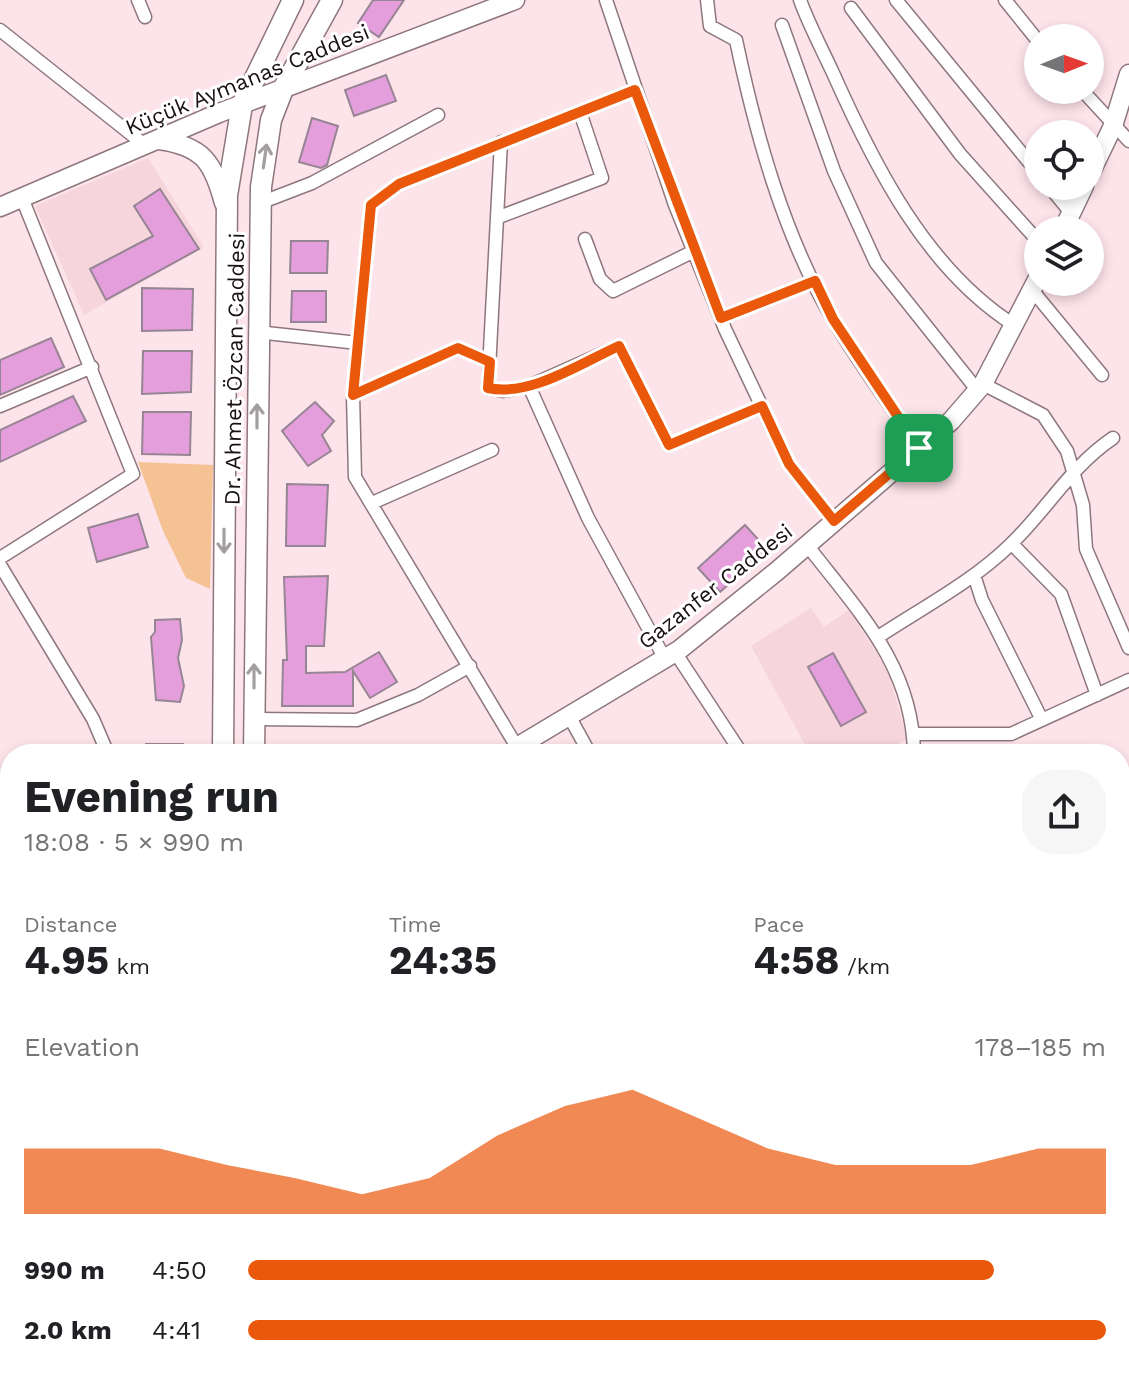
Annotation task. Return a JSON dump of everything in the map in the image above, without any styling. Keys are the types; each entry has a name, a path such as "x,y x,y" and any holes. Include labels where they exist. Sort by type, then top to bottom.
{"main road":[{"name":"Dr. Ahmet Özcan Caddesi","path":"223,744 227,213 242,105 293,0"},
{"name":"Dr. Ahmet Özcan Caddesi","path":"254,744 260,203 271,120 283,89 332,0"}],"street":[{"path":"138,0 145,17"},
{"name":"Küçük Aymanas Caddesi","path":"0,207 242,105 515,0"},
{"path":"606,0 635,90 721,318 789,464 834,521"},
{"path":"707,0 710,26 736,40 752,119 796,243 833,319 919,448"},
{"path":"800,0 867,149 905,210 956,275 991,310 1014,325"},
{"path":"896,0 1024,156"},
{"path":"1005,0 1024,24"},
{"path":"851,8 960,154 1024,225"},
{"path":"782,25 834,171 876,263 980,387 1043,415 1067,451 1083,505 1086,549 1129,648"},
{"path":"0,30 152,143 191,148 207,159 218,179 227,213"},
{"path":"1104,145 1129,74"},
{"path":"512,744 470,666 355,477 353,395 371,205 399,184 635,90"},
{"path":"1094,104 1129,141"},
{"path":"499,217 602,178 580,112"},
{"path":"260,203 312,183 438,115"},
{"path":"501,142 488,388 503,391 529,386 619,346 669,445 762,406"},
{"path":"0,558 133,474 22,198"},
{"path":"585,239 600,279 613,291 694,251"},
{"path":"721,318 815,281"},
{"name":"Gazanfer Caddesi","path":"525,744 670,655 807,545 919,448 980,387 1029,296"},
{"path":"1044,296 1102,375"},
{"path":"257,332 358,343"},
{"path":"353,395 458,348 490,362"},
{"path":"0,406 92,367"},
{"path":"529,386 588,518 670,655 735,744"},
{"path":"878,637 974,575 1012,544 1073,470 1113,438"},
{"path":"372,503 492,450"},
{"path":"1012,544 1061,594 1097,695"},
{"path":"807,545 878,637 892,661 910,711 914,744"},
{"path":"0,565 93,719 104,744"},
{"path":"974,575 982,600 1042,720"},
{"path":"254,719 357,720 390,708 470,666"},
{"path":"913,734 1011,734 1129,680"},
{"path":"569,716 584,744"}],"shaded area":[{"path":"148,158 204,247 84,315 35,206"},
{"path":"138,462 213,465 210,589 186,578 163,531"},
{"path":"811,608 824,627 849,610 889,673 907,739 897,744 805,744 751,646"}],"building":[{"path":"373,0 404,0 379,37 358,23"},
{"path":"386,75 396,101 354,116 345,90"},
{"path":"312,118 338,126 327,165 321,168 299,162"},
{"path":"160,189 199,249 106,300 90,269 153,236 134,206"},
{"path":"291,241 328,241 327,273 290,273"},
{"path":"142,288 193,289 192,330 142,331"},
{"path":"292,291 326,291 326,322 291,322"},
{"path":"51,338 64,367 0,395 0,360"},
{"path":"143,351 192,351 191,392 142,394"},
{"path":"73,396 86,421 0,462 0,430"},
{"path":"315,402 334,421 322,435 331,451 308,466 282,431"},
{"path":"143,412 191,412 190,455 142,454"},
{"path":"287,484 328,485 325,546 286,546"},
{"path":"138,514 148,547 97,562 88,528"},
{"path":"745,525 767,549 720,592 698,568"},
{"path":"328,576 324,646 306,646 306,673 345,672 379,652 397,682 370,698 353,671 353,706 282,706 283,660 287,660 284,577"},
{"path":"180,619 182,640 178,658 184,686 180,702 156,700 151,637 155,632 155,620"},
{"path":"833,653 866,712 841,726 808,667"}],"route":[{"path":"635,90 675,205 721,318 815,281 833,319 919,448 834,521 789,464 762,406 669,445 619,346 529,386 503,391 488,388 490,362 458,348 353,395 371,205 399,184 635,90"}]}
